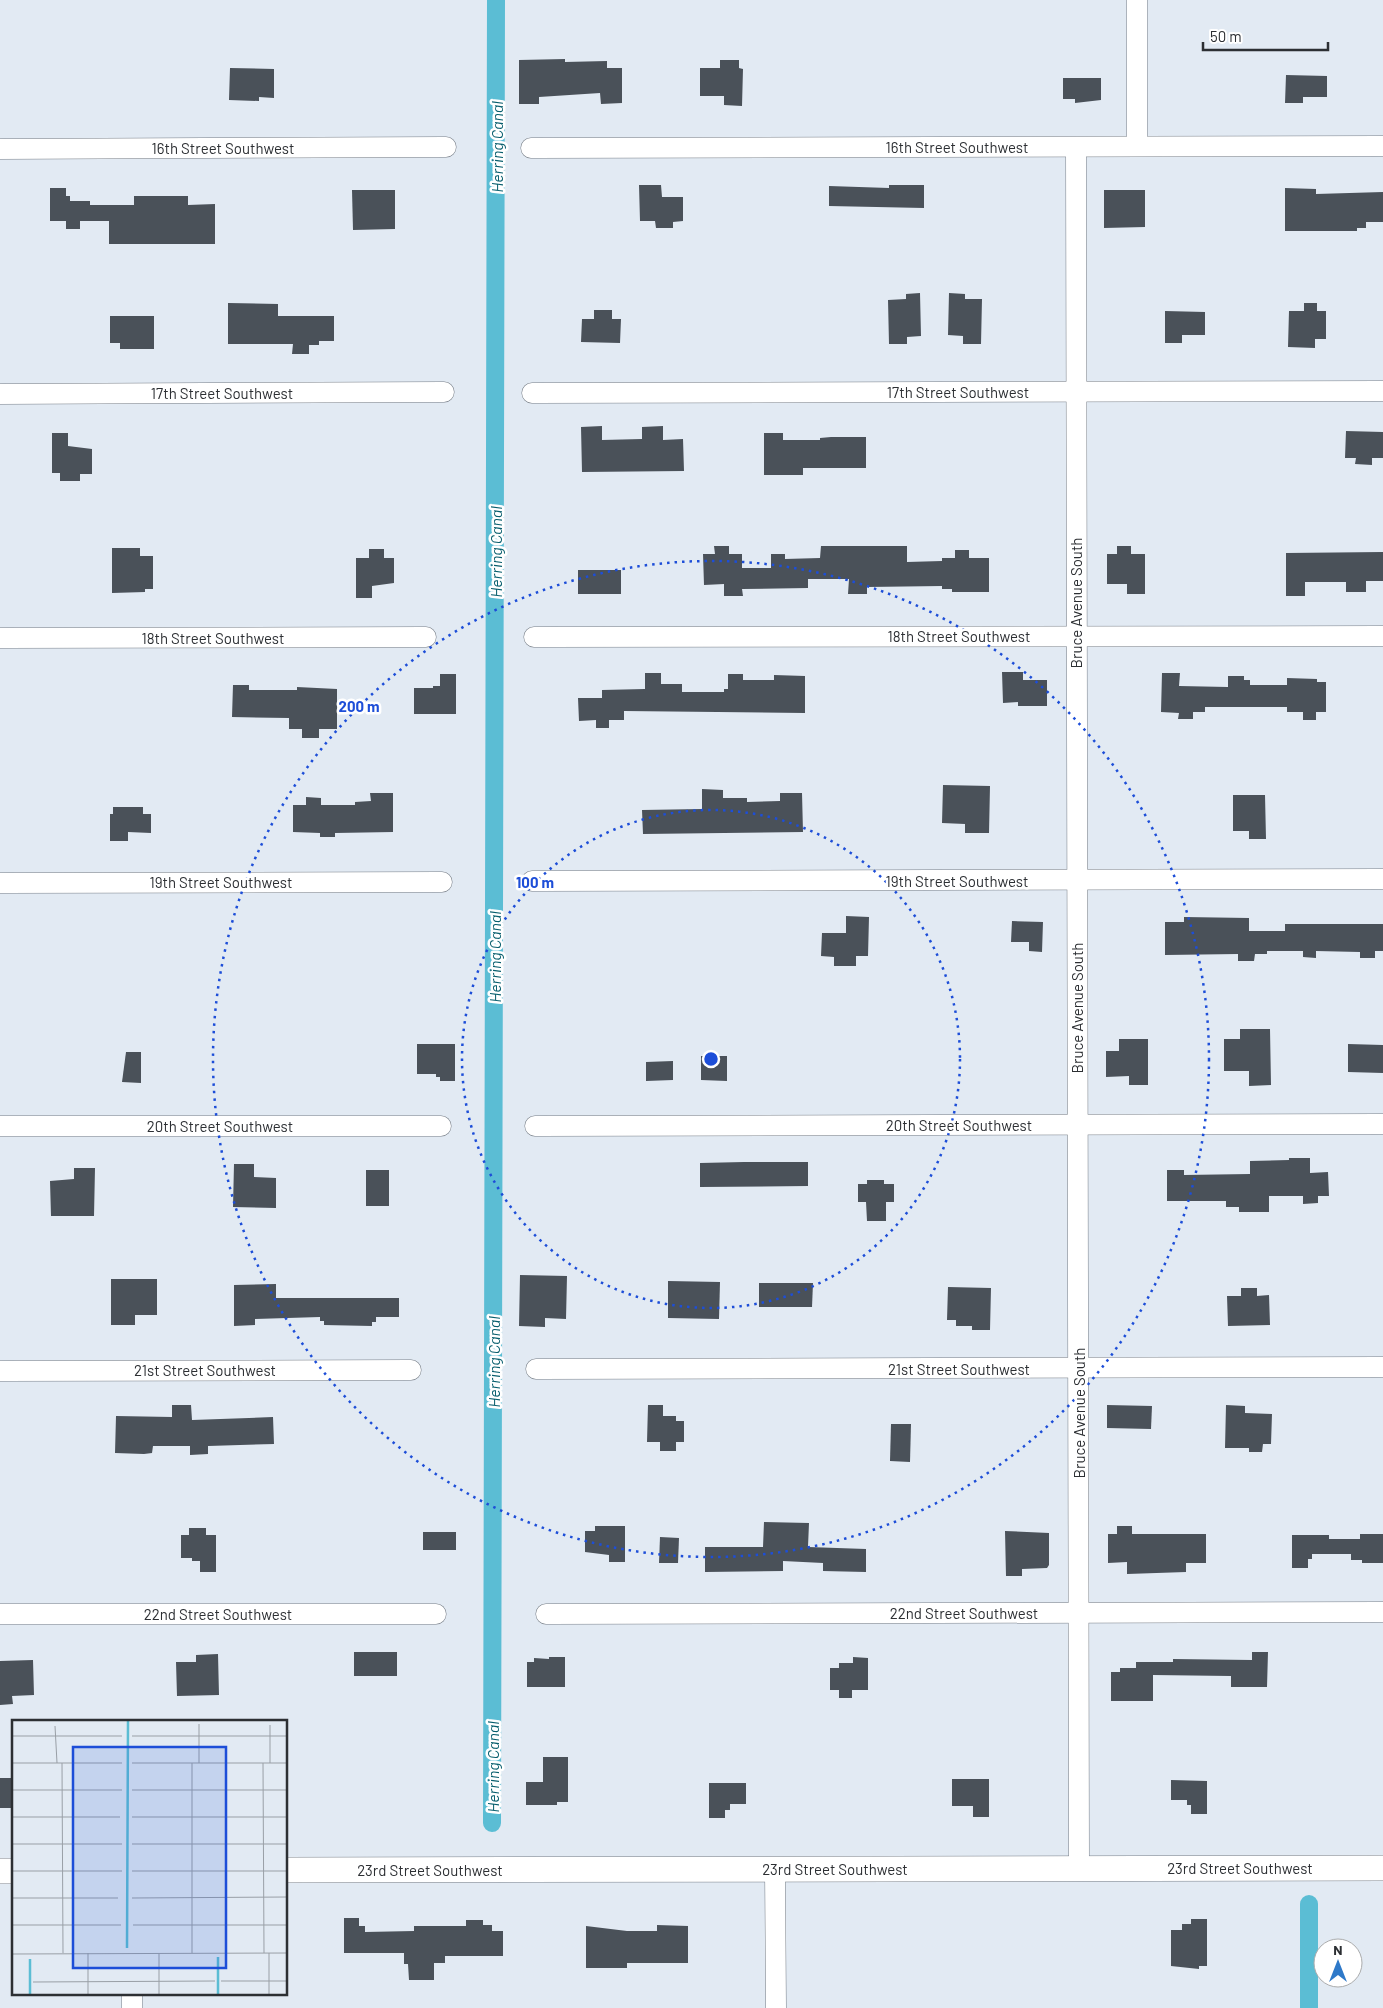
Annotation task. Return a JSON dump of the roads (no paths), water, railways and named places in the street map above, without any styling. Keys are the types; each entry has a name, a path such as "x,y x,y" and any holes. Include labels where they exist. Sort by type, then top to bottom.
{"street":[{"path":"1137,0 1137,146"},
{"name":"16th Street Southwest","path":"531,148 1383,146"},
{"name":"16th Street Southwest","path":"0,149 446,147"},
{"name":"Bruce Avenue South","path":"1076,148 1079,1869"},
{"name":"17th Street Southwest","path":"532,393 1383,391"},
{"name":"17th Street Southwest","path":"0,394 444,392"},
{"name":"18th Street Southwest","path":"534,637 1383,636"},
{"name":"18th Street Southwest","path":"0,638 426,637"},
{"name":"19th Street Southwest","path":"532,881 1383,879"},
{"name":"19th Street Southwest","path":"0,883 442,882"},
{"name":"20th Street Southwest","path":"535,1126 1383,1124"},
{"name":"20th Street Southwest","path":"0,1126 441,1126"},
{"name":"21st Street Southwest","path":"536,1369 1383,1367"},
{"name":"21st Street Southwest","path":"0,1371 411,1370"},
{"name":"22nd Street Southwest","path":"546,1614 1383,1612"},
{"name":"22nd Street Southwest","path":"0,1614 436,1614"},
{"name":"23rd Street Southwest","path":"288,1870 1383,1868"},
{"path":"776,1869 776,2008"}],"waterway":[{"name":"Herring Canal","path":"492,1823 496,0"},
{"path":"1309,1904 1309,2008"}]}
